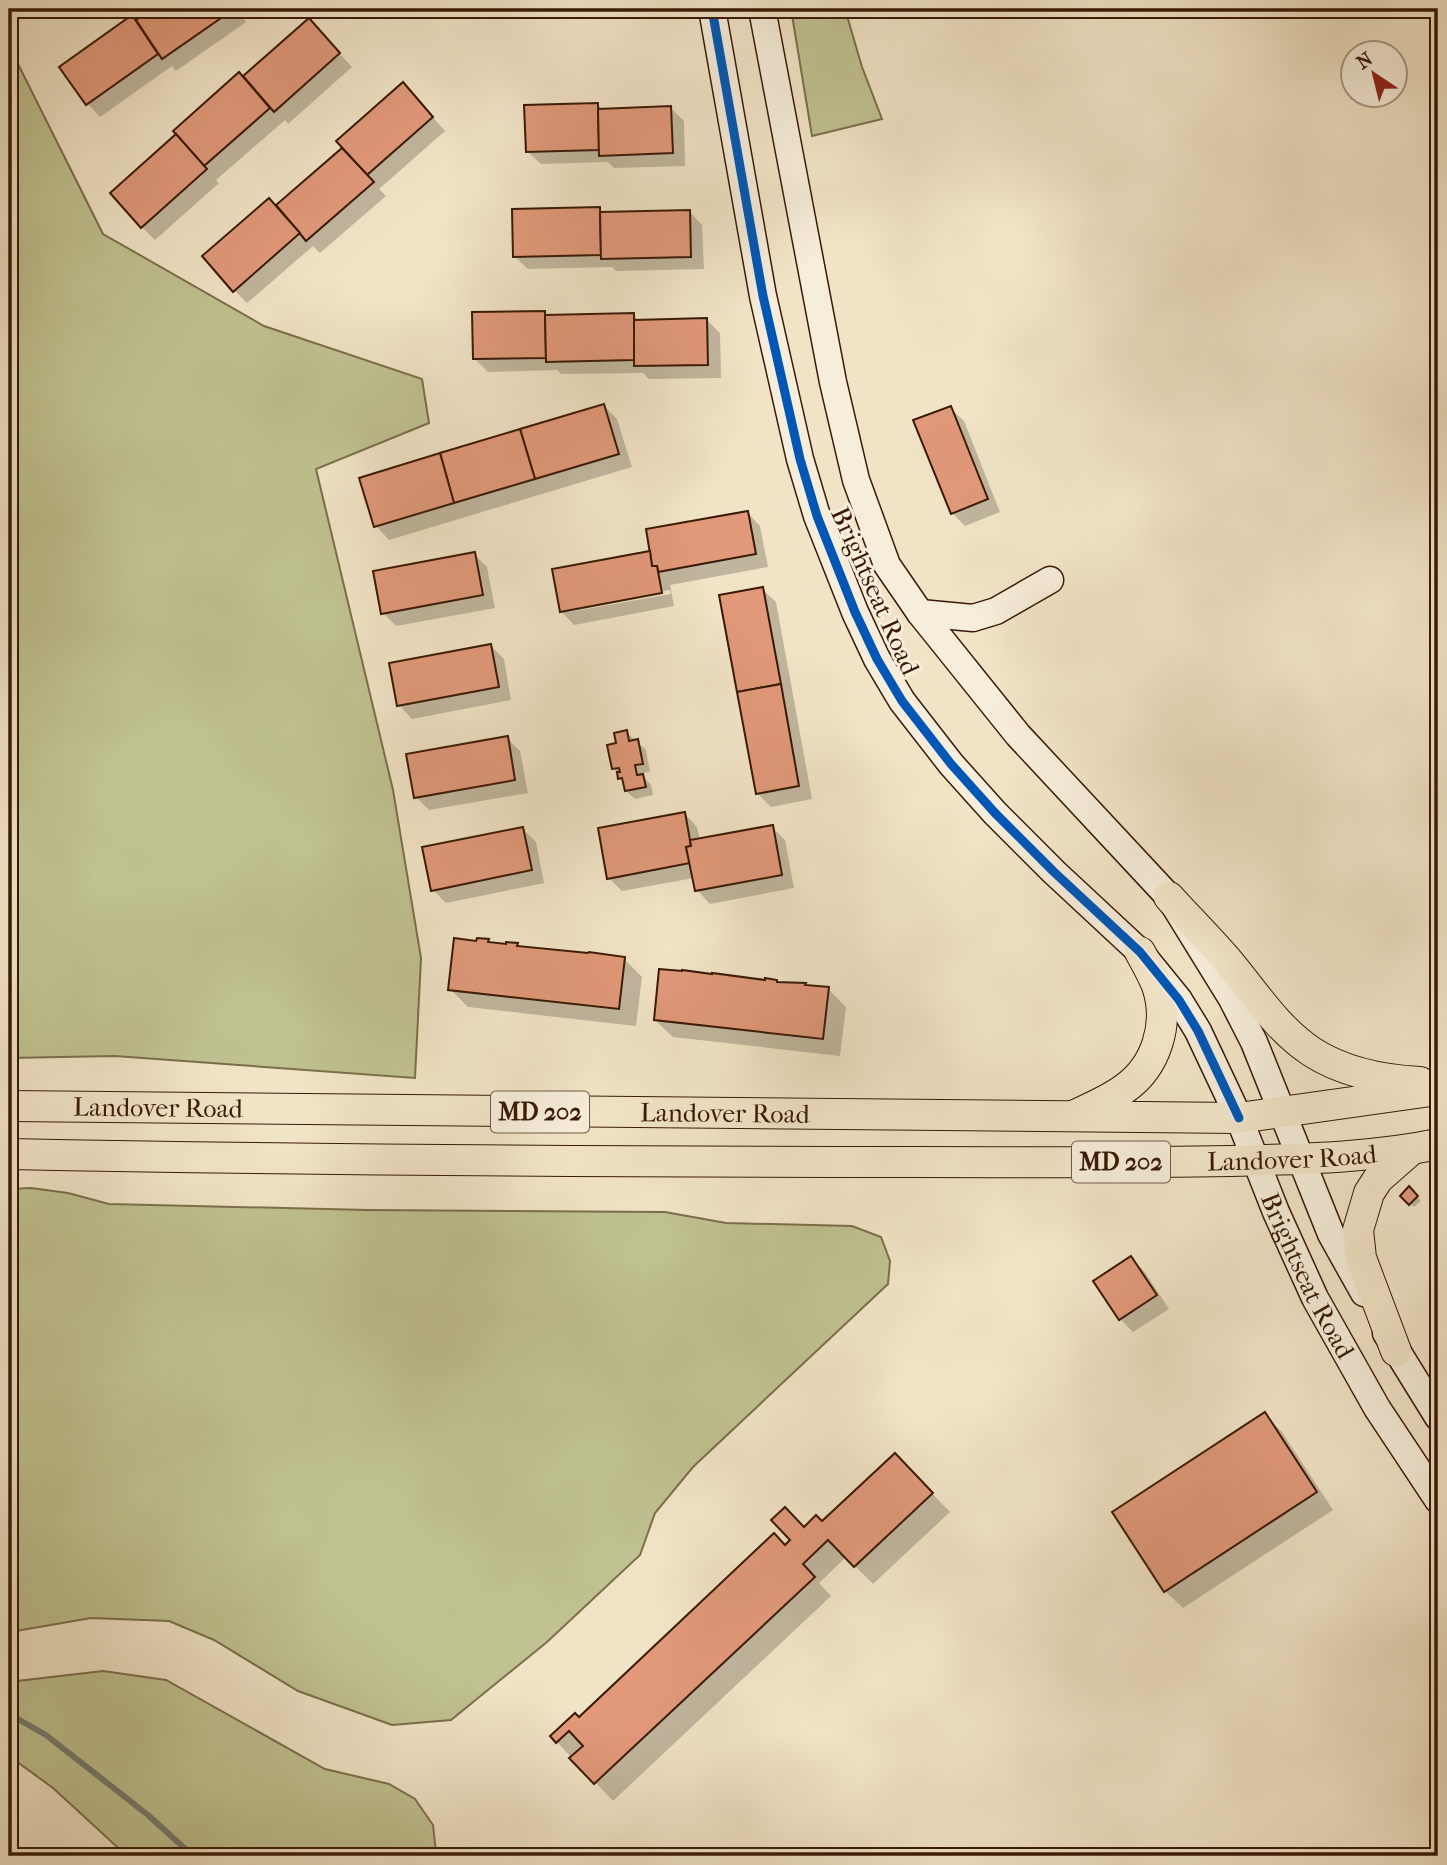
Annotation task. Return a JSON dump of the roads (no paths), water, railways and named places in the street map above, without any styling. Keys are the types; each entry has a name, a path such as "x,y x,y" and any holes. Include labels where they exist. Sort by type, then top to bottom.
{"main road":[{"path":"1169,897 1227,960 1266,1009 1311,1051 1336,1064 1373,1076 1438,1083"},
{"path":"1072,1117 1125,1089 1140,1075 1159,1040 1162,1012 1157,988 1140,951"},
{"name":"Landover Road","path":"9,1106 1239,1118 1438,1090"},
{"path":"1396,1351 1361,1258 1358,1230 1369,1193 1378,1179 1425,1147"},
{"name":"Landover Road","path":"9,1154 762,1162 1181,1162 1300,1159 1425,1147"}],"street":[{"name":"Brightseat Road","path":"712,9 763,296 798,450 817,516 860,624 877,659 902,701 951,764 1054,872 1140,951 1179,1000 1199,1031 1239,1118 1281,1223 1326,1317 1377,1408 1438,1500"},
{"name":"Brightseat Road","path":"762,9 833,383 856,480 887,565 920,613 1018,735 1169,897 1238,1009 1254,1042 1331,1234 1396,1351 1438,1418"},
{"path":"920,613 974,618 996,611 1050,580"}],"waterway":[{"path":"9,1714 46,1735 148,1815 193,1856"}]}
